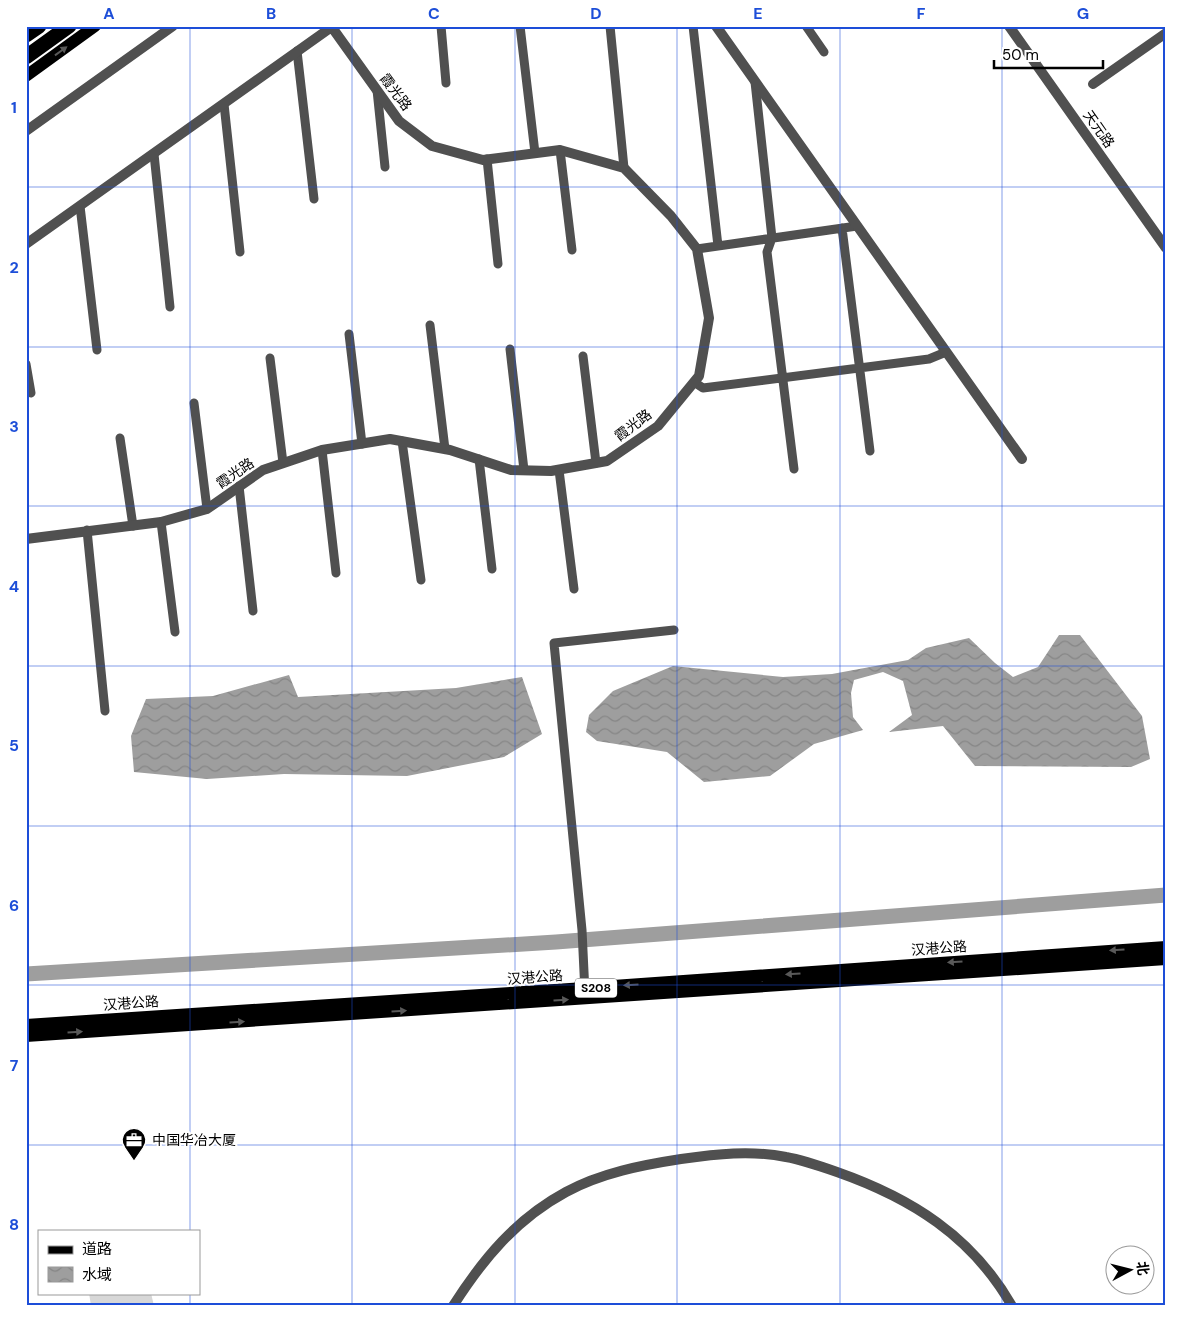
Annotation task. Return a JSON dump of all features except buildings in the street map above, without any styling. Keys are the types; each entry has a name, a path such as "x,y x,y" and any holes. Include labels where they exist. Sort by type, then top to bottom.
{"highway":[{"path":"26,35 39,26"},
{"path":"26,57 69,26"}],"main road":[{"path":"26,76 95,26"},
{"name":"汉港公路","path":"26,1036 585,994 1166,947"},
{"name":"汉港公路","path":"26,1025 1166,959"}],"street":[{"path":"26,131 173,26"},
{"path":"716,26 1022,459"},
{"name":"天元路","path":"1009,26 1166,248"},
{"path":"26,244 332,27"},
{"name":"霞光路","path":"26,539 161,522 207,508 263,470 282,463 322,450 390,439 444,449 511,470 551,471 596,463 607,460 658,426 699,376 709,318 697,249 671,216 624,168 560,150 483,160 432,146 399,120 332,27"},
{"path":"1093,84 1166,33"},
{"path":"452,1306 475,1272 495,1248 510,1233 565,1192 599,1178 659,1162 705,1155 757,1153 815,1164 906,1201 935,1220 975,1255 991,1274 1012,1306"}],"lane":[{"path":"441,26 446,83"},
{"path":"520,26 535,153"},
{"path":"610,26 624,168"},
{"path":"693,26 718,246"},
{"path":"806,26 824,52"},
{"path":"297,51 314,199"},
{"path":"755,82 772,238 767,252 794,470"},
{"path":"377,90 385,167"},
{"path":"224,104 240,252"},
{"path":"560,150 572,250"},
{"path":"154,154 170,307"},
{"path":"487,159 498,264"},
{"path":"80,206 97,350"},
{"path":"697,249 857,226"},
{"path":"842,228 870,451"},
{"path":"430,325 444,449"},
{"path":"349,334 362,444"},
{"path":"510,349 524,470"},
{"path":"694,382 703,388 929,359 946,352"},
{"path":"583,356 596,463"},
{"path":"270,358 282,463"},
{"path":"26,364 31,393"},
{"path":"194,404 207,508"},
{"path":"120,438 133,526"},
{"path":"402,441 421,580"},
{"path":"322,450 336,573"},
{"path":"479,460 492,569"},
{"path":"559,470 574,589"},
{"path":"240,486 253,611"},
{"path":"161,522 175,632"},
{"path":"87,530 105,711"},
{"path":"585,994 582,930 554,642 674,630"}],"shaded area":[{"path":"89,1294 151,1294 154,1306 91,1306"}],"water":[{"path":"1059,635 1080,635 1142,716 1150,759 1131,767 975,766 943,726 889,732 912,715 903,681 883,672 854,680 851,693 853,717 863,730 814,744 770,776 704,782 667,752 597,741 586,732 589,715 613,691 673,666 783,677 832,674 908,660 926,648 969,638 1013,677 1038,667"},
{"path":"289,675 298,697 456,688 522,677 542,734 504,757 407,776 284,774 207,779 134,772 131,736 146,699 213,696"}],"waterway":[{"path":"26,974 556,942 1166,895"}],"place":[{"name":"中国华冶大厦","path":"134,1161"}]}
